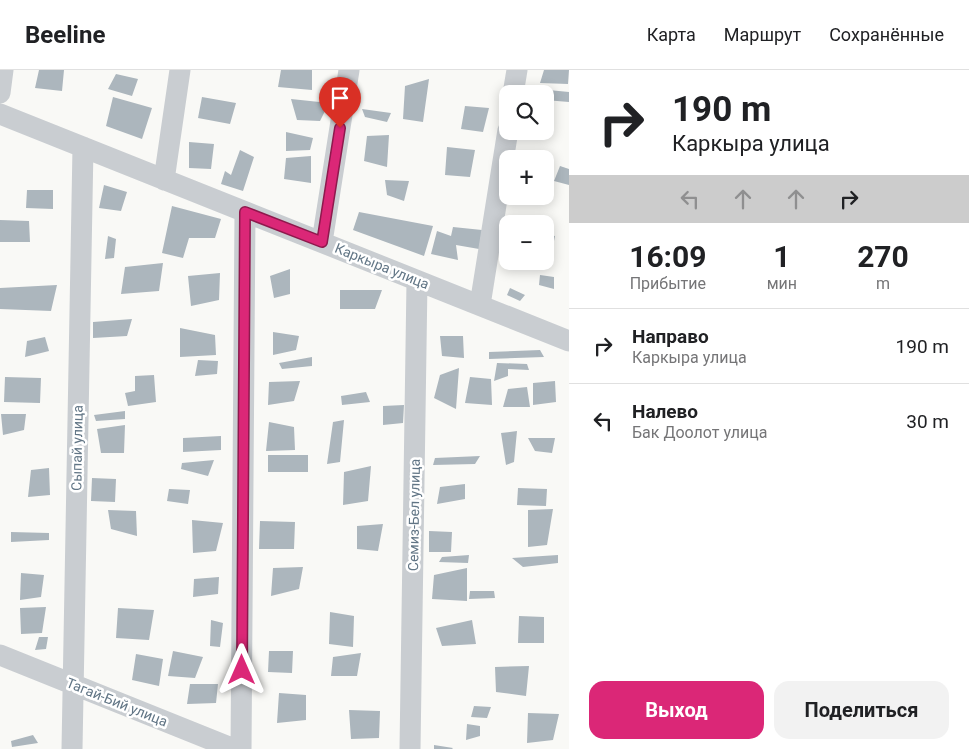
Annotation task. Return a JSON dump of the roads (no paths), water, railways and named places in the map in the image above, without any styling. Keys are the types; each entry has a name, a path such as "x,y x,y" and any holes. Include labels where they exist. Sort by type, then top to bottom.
{"street":[{"path":"0,93 3,70"},
{"path":"164,180 180,70"},
{"path":"322,242 349,70"},
{"path":"514,85 517,70"},
{"name":"Каркыра улица","path":"0,114 569,341"},
{"path":"480,305 506,140"},
{"name":"Сыпай улица","path":"72,749 83,147"},
{"path":"241,749 245,212"},
{"name":"Семиз-Бел улица","path":"410,749 417,281"},
{"name":"Тагай-Бий улица","path":"0,655 234,749"}]}
